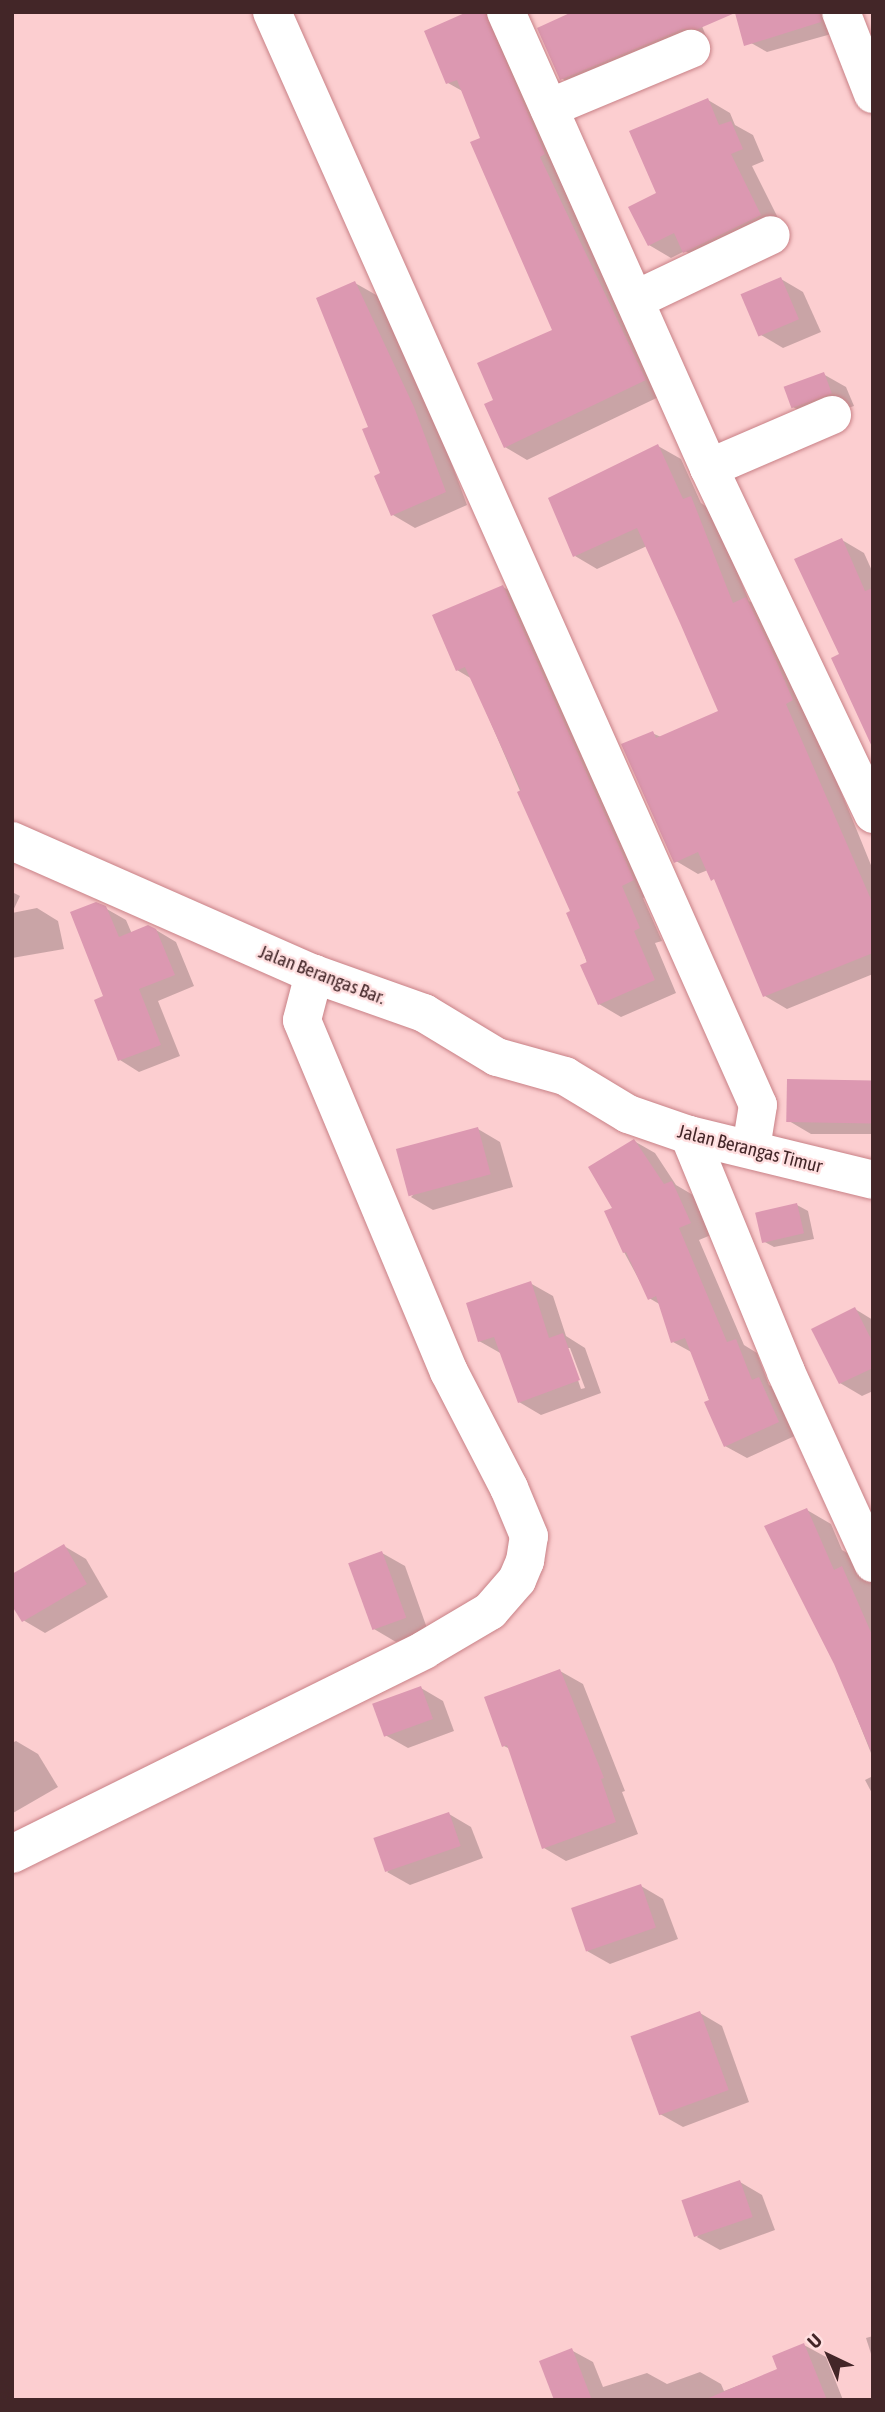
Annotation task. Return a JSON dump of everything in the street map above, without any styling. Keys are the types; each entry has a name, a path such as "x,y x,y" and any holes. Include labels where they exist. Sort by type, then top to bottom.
{"street":[{"path":"272,12 758,1105 751,1147"},
{"path":"506,12 637,299 709,468 873,814"},
{"path":"841,12 873,94"},
{"path":"549,108 691,49"},
{"path":"637,299 771,235"},
{"path":"709,468 832,415"},
{"name":"Jalan Berangas Bar.","path":"12,841 314,974 424,1013 497,1057 565,1076 628,1114"},
{"path":"12,1854 424,1650 490,1611 517,1580 525,1561 529,1536 509,1488 449,1371 302,1020 314,974"},
{"name":"Jalan Berangas Timur","path":"628,1114 689,1135 751,1147 873,1180"},
{"path":"689,1135 781,1359 873,1563"}],"building":[{"path":"467,12 485,12 545,154 540,157 646,380 504,448 484,404 493,400 477,363 552,330 470,142 480,138 457,80 446,84 424,31"},
{"path":"572,12 820,12 821,22 744,46 735,13 698,29 683,29 560,80 537,28"},
{"path":"708,98 719,125 731,121 743,149 731,154 761,215 683,253 674,233 648,246 628,207 656,193 629,131"},
{"path":"781,277 799,319 758,337 740,294"},
{"path":"355,281 414,407 446,492 391,516 374,476 380,473 362,429 368,427 316,298"},
{"path":"824,372 832,394 791,408 784,387"},
{"path":"658,444 683,499 691,496 733,603 746,597 772,651 793,700 786,704 873,904 873,953 763,997 714,879 711,881 698,852 674,863 621,744 653,731 656,738 718,711 637,528 573,557 548,498"},
{"path":"842,538 865,591 873,588 873,749 831,658 839,654 794,559"},
{"path":"503,585 634,880 622,886 640,928 634,931 655,980 598,1005 580,965 587,962 566,913 570,911 517,792 521,790 465,667 456,671 432,615"},
{"path":"96,902 106,906 119,937 148,925 156,929 175,975 139,989 161,1045 118,1061 94,1000 103,996 70,912"},
{"path":"787,1079 873,1081 872,1123 786,1122"},
{"path":"478,1127 491,1174 409,1196 396,1149"},
{"path":"634,1139 664,1184 672,1181 691,1223 679,1228 727,1342 736,1339 752,1380 759,1377 779,1422 724,1447 704,1402 709,1400 685,1338 671,1343 656,1296 648,1300 626,1252 623,1253 604,1211 612,1208 588,1167"},
{"path":"797,1203 804,1233 762,1243 755,1213"},
{"path":"531,1281 549,1338 563,1333 580,1380 518,1403 494,1337 478,1342 466,1303"},
{"path":"855,1307 873,1343 873,1368 839,1384 811,1329"},
{"path":"807,1508 834,1570 842,1566 873,1637 873,1756 834,1664 764,1526"},
{"path":"64,1544 87,1584 22,1622 12,1606 12,1574"},
{"path":"382,1551 406,1618 372,1630 348,1563"},
{"path":"560,1669 604,1778 601,1779 616,1822 542,1849 507,1745 502,1747 484,1697"},
{"path":"421,1686 433,1719 384,1737 372,1704"},
{"path":"449,1812 461,1846 385,1872 373,1838"},
{"path":"641,1884 656,1927 586,1952 571,1908"},
{"path":"700,2011 729,2090 659,2115 630,2036"},
{"path":"740,2180 753,2217 694,2237 681,2200"},
{"path":"804,2343 827,2400 704,2400 777,2369 772,2356"},
{"path":"572,2348 592,2400 554,2400 539,2361"}]}
